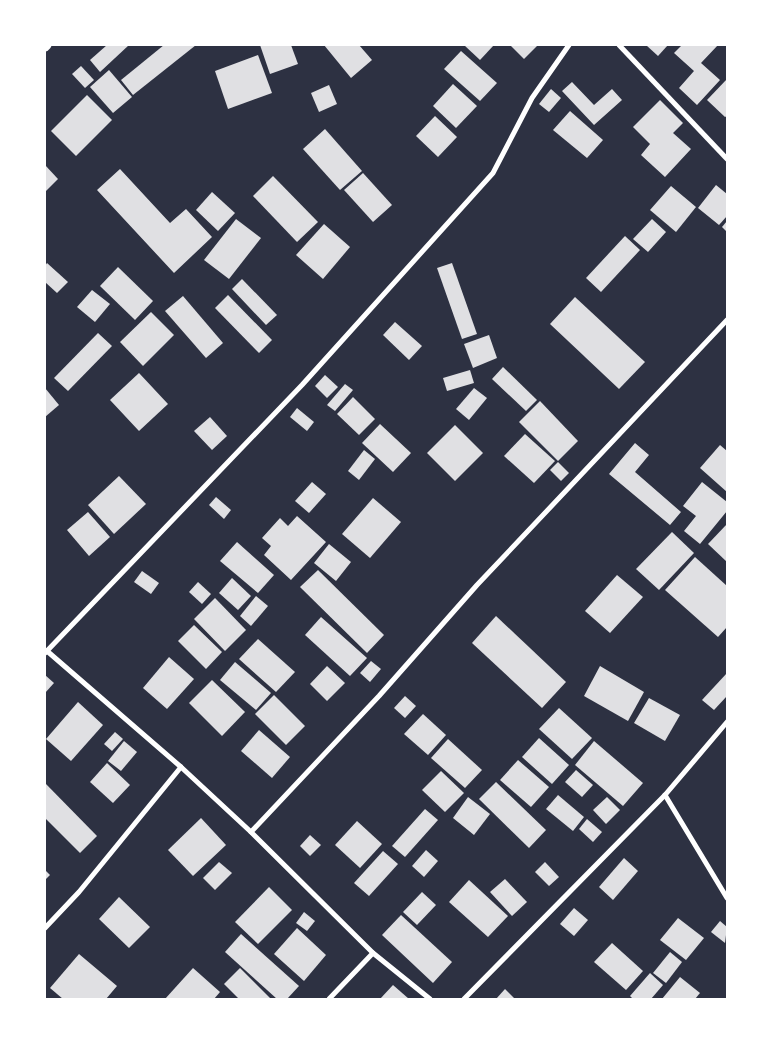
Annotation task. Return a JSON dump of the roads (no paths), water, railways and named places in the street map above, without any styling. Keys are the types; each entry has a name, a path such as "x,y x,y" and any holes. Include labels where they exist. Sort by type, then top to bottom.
{"street":[{"path":"430,999 373,953 251,832 181,767 46,652 302,386 493,173 532,98 569,45"},
{"path":"619,45 727,159"},
{"path":"251,832 379,696 477,585 727,320"},
{"path":"464,999 665,794 727,722"},
{"path":"45,928 79,892 181,767"},
{"path":"665,794 727,898"},
{"path":"329,999 373,953"}]}
